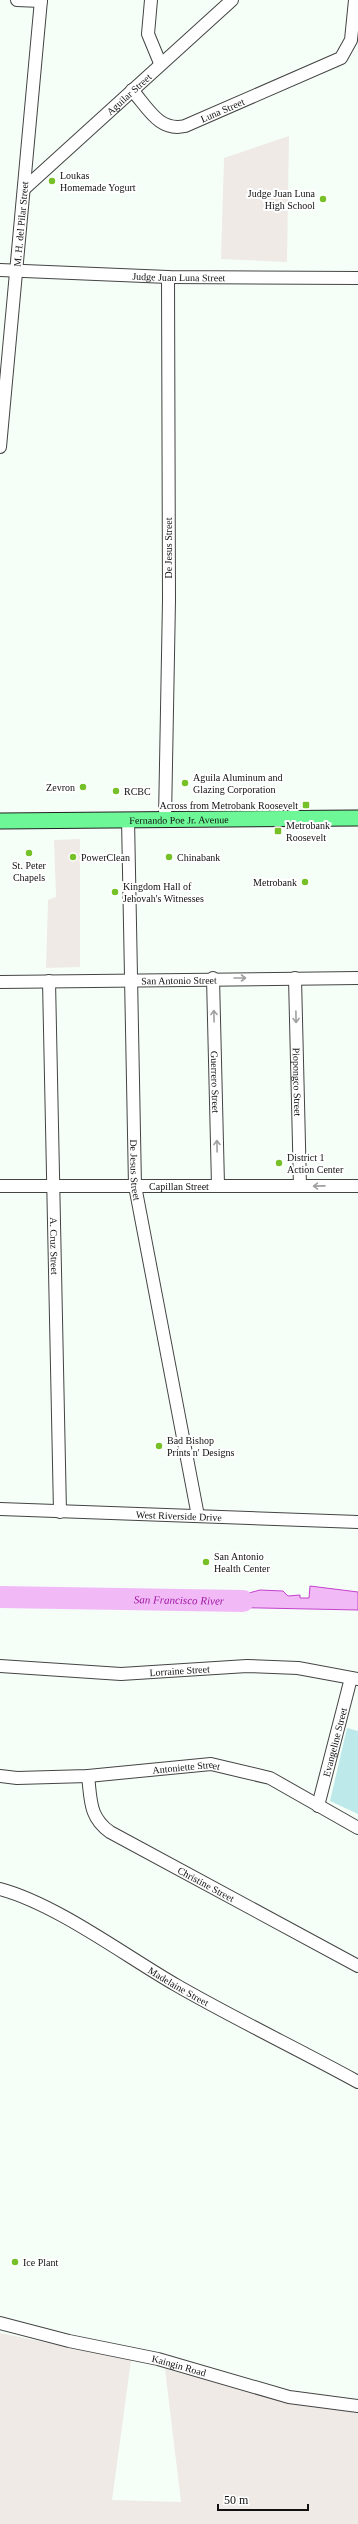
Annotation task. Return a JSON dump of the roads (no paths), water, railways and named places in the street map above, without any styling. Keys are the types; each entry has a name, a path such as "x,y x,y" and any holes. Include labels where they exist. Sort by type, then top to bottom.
{"main road":[{"name":"Fernando Poe Jr. Avenue","path":"0,821 165,818 358,818"}],"street":[{"path":"17,0 41,1"},
{"path":"151,0 148,34 160,64"},
{"name":"Aguilar Street","path":"25,188 232,0"},
{"name":"Luna Street","path":"132,90 164,125 174,128 185,126 324,67 341,58 351,40 355,0"},
{"name":"M. H. del Pilar Street","path":"0,447 3,366 17,270 41,1"},
{"name":"Judge Juan Luna Street","path":"0,270 168,277 358,278"},
{"name":"De Jesus Street","path":"165,818 169,600 168,277"},
{"name":"De Jesus Street","path":"128,819 135,1186 198,1516"},
{"name":"San Antonio Street","path":"0,982 213,978 358,978"},
{"name":"Guerrero Street","path":"213,978 218,1185"},
{"name":"Piopongco Street","path":"295,978 300,1186"},
{"name":"A. Cruz Street","path":"49,981 60,1512"},
{"name":"Capillan Street","path":"0,1186 358,1186"},
{"name":"West Riverside Drive","path":"0,1509 358,1522"},
{"name":"Lorraine Street","path":"0,1666 121,1674 247,1666 291,1667 355,1679"},
{"name":"Evangeline Street","path":"318,1806 355,1679"},
{"name":"Antoniette Street","path":"0,1776 17,1778 88,1776 211,1764 270,1778 358,1828"},
{"name":"Christine Street","path":"88,1776 92,1812 100,1824 110,1832 358,1966"},
{"name":"Madelaine Street","path":"0,1889 13,1892 67,1919 177,1985 358,2082"},
{"name":"Kaingin Road","path":"0,2323 69,2341 158,2359 289,2397 358,2406"}],"waterway":[{"name":"San Francisco River","path":"0,1597 243,1601"}],"place":[{"name":"Loukas Homemade Yogurt","path":"52,181"},
{"name":"Judge Juan Luna High School","path":"323,199"},
{"name":"Aguila Aluminum and Glazing Corporation","path":"185,783"},
{"name":"Zevron","path":"83,787"},
{"name":"RCBC","path":"116,791"},
{"name":"Across from Metrobank Roosevelt","path":"306,805"},
{"name":"Metrobank Roosevelt","path":"278,831"},
{"name":"St. Peter Chapels","path":"29,853"},
{"name":"PowerClean","path":"73,857"},
{"name":"Chinabank","path":"169,857"},
{"name":"Metrobank","path":"305,882"},
{"name":"Kingdom Hall of Jehovah's Witnesses","path":"115,892"},
{"name":"District 1 Action Center","path":"279,1163"},
{"name":"Bad Bishop Prints n' Designs","path":"159,1446"},
{"name":"San Antonio Health Center","path":"206,1562"},
{"name":"Ice Plant","path":"15,2262"}]}
